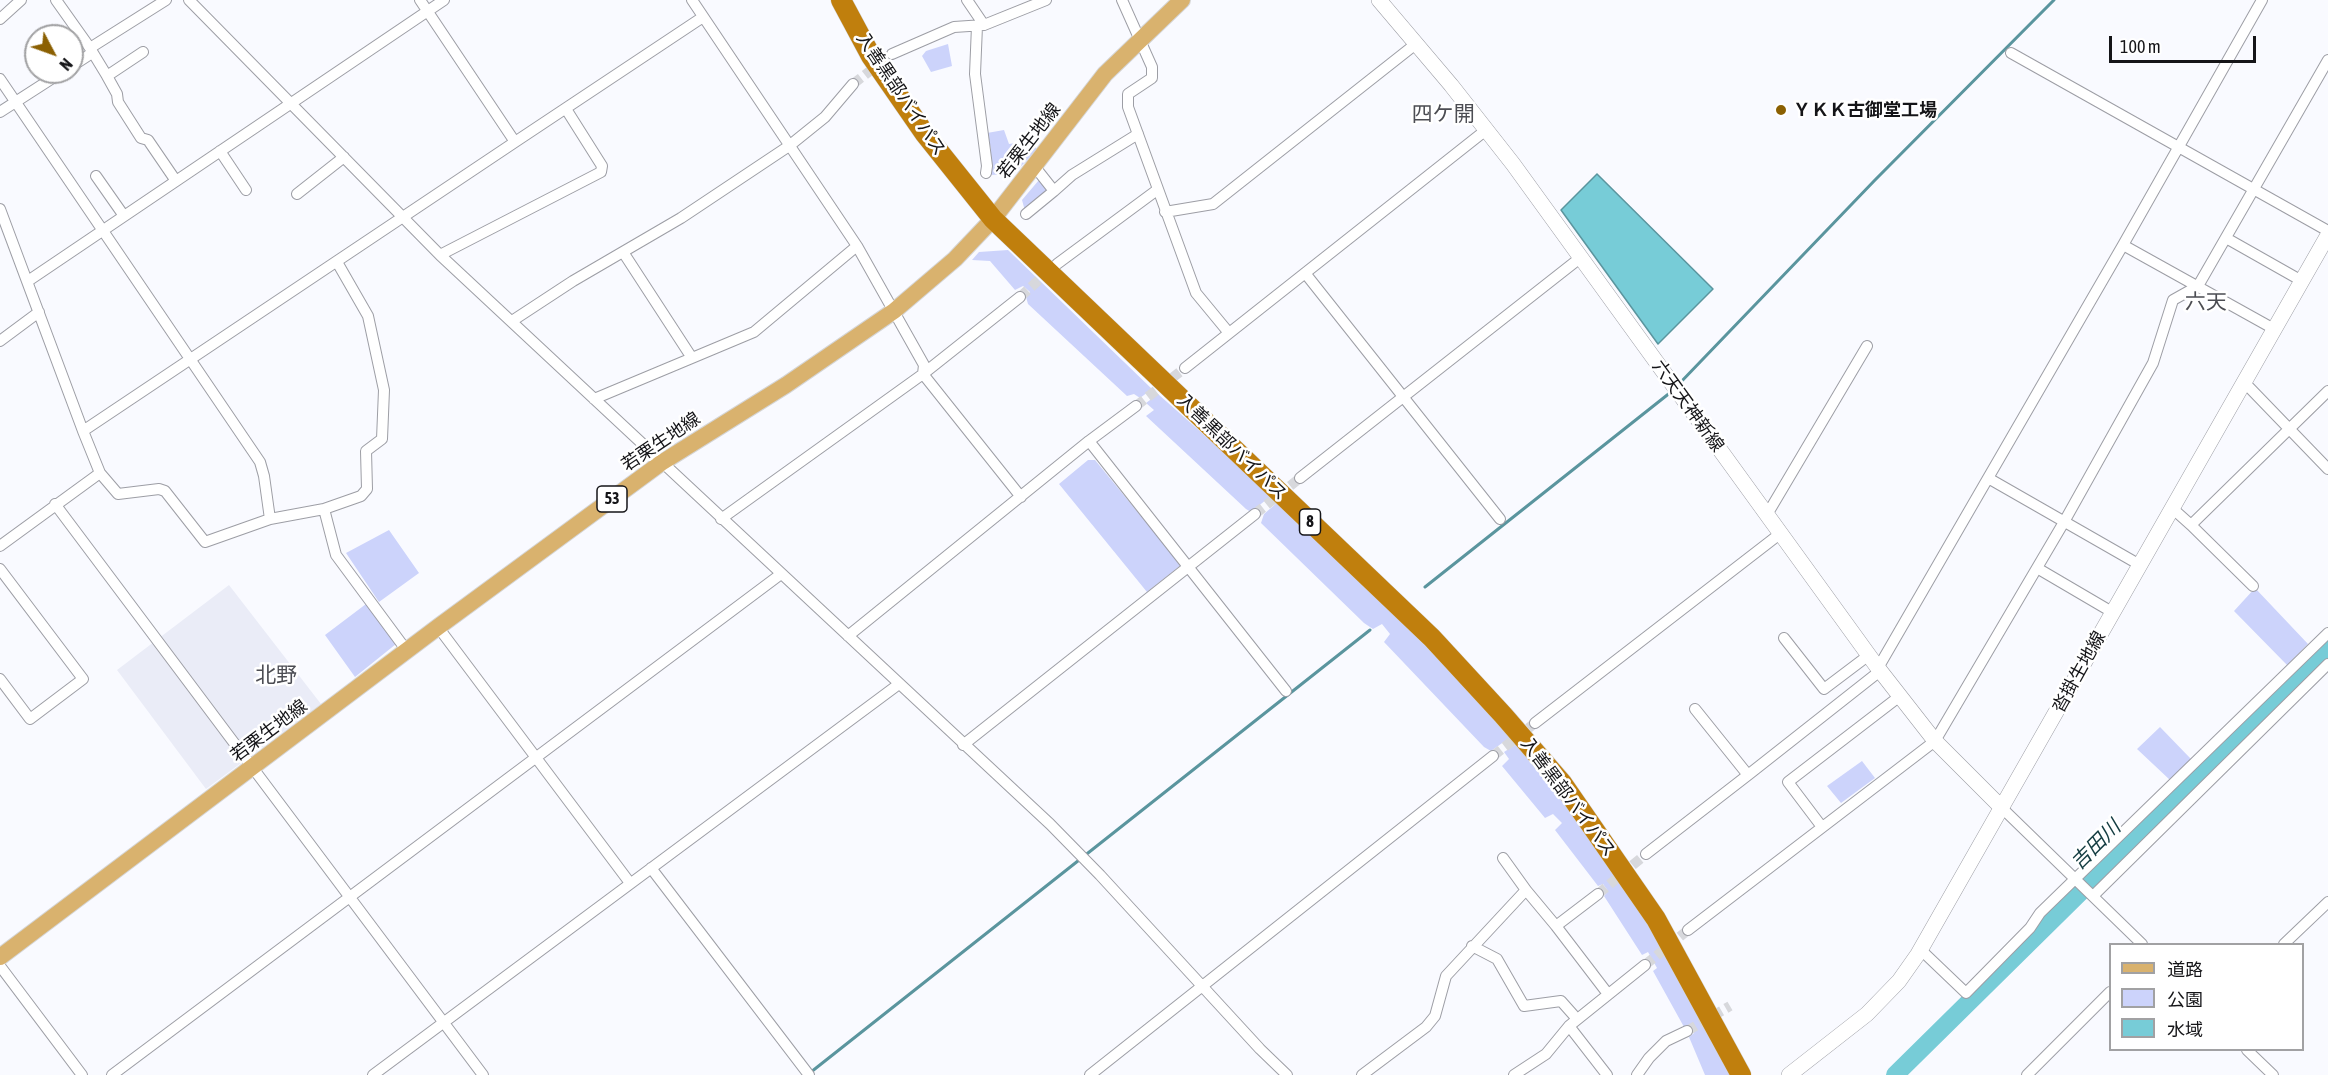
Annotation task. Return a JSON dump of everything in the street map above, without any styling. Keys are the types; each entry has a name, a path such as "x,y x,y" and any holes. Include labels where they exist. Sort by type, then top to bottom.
{"highway":[{"name":"入善黒部バイパス","path":"841,0 884,76 925,134 993,219 1432,638 1562,783 1656,919 1741,1075"}],"main road":[{"name":"若栗生地線","path":"0,957 438,627 661,463 786,385 894,310 955,259 993,219 1105,74 1182,0"},
{"name":"六天天神新線","path":"1379,0 1417,43 1486,130 1768,513 1879,669 1935,741 2002,808"},
{"name":"沓掛生地線","path":"1789,1075 1867,1014 1899,981 1921,950 2328,233"}],"street":[{"path":"0,19 21,0"},
{"path":"56,0 107,76 117,94 117,102 141,138 148,140 176,181"},
{"path":"84,56 166,0"},
{"path":"189,0 440,255 1050,824 1287,1075"},
{"path":"420,0 515,142"},
{"path":"28,281 444,0"},
{"path":"692,0 857,246 924,365 923,374 1021,496"},
{"path":"967,0 980,25 975,74 986,173"},
{"path":"892,54 954,27 980,25 1046,0"},
{"path":"1122,0 1152,67 1152,78 1128,94 1128,107 1196,293 1229,333"},
{"path":"1646,854 1879,669 2262,0"},
{"path":"83,431 703,17"},
{"path":"1165,212 1213,204 1417,43"},
{"path":"107,76 143,52"},
{"path":"2011,53 2328,233"},
{"path":"1688,930 1935,741 2064,522 2153,363 2173,300 2198,286 2328,60"},
{"path":"0,79 260,462 270,519"},
{"path":"0,112 44,84"},
{"path":"512,321 789,147 825,117 853,84"},
{"path":"440,255 602,172 602,166 566,109"},
{"path":"1185,368 1486,130"},
{"path":"1026,214 1072,175 1138,135"},
{"path":"220,151 246,190"},
{"path":"297,194 344,157"},
{"path":"1035,167 1054,191"},
{"path":"96,176 124,216"},
{"path":"1057,264 1157,190"},
{"path":"0,209 100,473 118,495 159,489 165,491 205,542 270,519 324,509 361,496 367,489 366,451 382,439 384,390 368,316 337,262"},
{"path":"2226,238 2302,281"},
{"path":"2123,245 2274,329"},
{"path":"594,399 754,332 857,246"},
{"path":"623,252 692,358"},
{"path":"1300,478 1580,258"},
{"path":"1305,273 1500,519"},
{"path":"721,519 923,374 1020,297"},
{"path":"0,341 39,312"},
{"path":"1768,513 1868,346"},
{"path":"2244,382 2328,469"},
{"path":"2191,525 2328,391"},
{"path":"848,636 1089,441 1136,406"},
{"path":"1089,441 1286,691"},
{"path":"0,546 100,473"},
{"path":"1988,478 2140,565"},
{"path":"55,504 483,1075"},
{"path":"2172,508 2253,586"},
{"path":"324,509 336,555 408,651"},
{"path":"963,745 1255,514"},
{"path":"1535,723 1781,533"},
{"path":"2037,568 2112,612"},
{"path":"0,569 83,679 30,719 0,679"},
{"path":"112,1075 781,574"},
{"path":"438,627 630,883"},
{"path":"1921,950 1966,993 2030,928 2040,913 2328,633"},
{"path":"1784,638 1824,689 1869,655"},
{"path":"2093,896 2328,664"},
{"path":"373,1075 899,684"},
{"path":"1822,827 1788,782 1900,696"},
{"path":"1695,709 1748,775"},
{"path":"1090,1075 1493,756"},
{"path":"2002,808 2140,943"},
{"path":"1503,858 1608,994"},
{"path":"651,868 810,1075"},
{"path":"1362,1075 1426,1027 1435,1016 1446,976 1526,890"},
{"path":"1556,926 1598,894"},
{"path":"2286,943 2328,902"},
{"path":"1472,946 1497,959 1524,1006 1561,1001 1607,1075"},
{"path":"1514,1075 1546,1054 1573,1023 1645,965"},
{"path":"0,966 82,1075"},
{"path":"2027,1075 2109,993"},
{"path":"1637,1075 1649,1058 1666,1041 1687,1031"},
{"path":"2248,1051 2273,1075"}],"shaded area":[{"path":"229,585 321,704 206,789 117,670"}],"green space":[{"path":"948,44 952,66 931,72 922,56 926,51"},
{"path":"1004,130 1009,144 1029,141 1037,149 1014,174 989,175 991,149 987,133"},
{"path":"1039,180 1048,191 1025,211 1022,200"},
{"path":"1008,250 1152,389 1140,398 1134,394 1127,396 1028,304 1026,297 1030,292 1023,286 1015,290 990,261 972,260 979,252"},
{"path":"1158,394 1272,495 1251,512 1246,509 1146,416 1154,410 1146,403"},
{"path":"1088,460 1095,460 1181,565 1147,592 1059,484"},
{"path":"1279,501 1459,679 1512,736 1491,751 1484,747 1384,642 1390,634 1382,624 1373,629 1364,623 1261,523 1264,514"},
{"path":"389,530 419,573 379,602 346,553"},
{"path":"2255,588 2308,644 2287,665 2234,611"},
{"path":"366,604 396,644 355,677 325,635"},
{"path":"2160,727 2191,759 2170,780 2137,749"},
{"path":"1518,743 1563,798 1652,928 1732,1075 1705,1075 1689,1037 1694,1033 1690,1025 1684,1027 1653,971 1657,968 1648,952 1642,955 1604,896 1608,891 1603,884 1598,886 1555,830 1562,823 1553,814 1545,818 1502,766 1509,759 1504,752"},
{"path":"1862,761 1875,778 1841,803 1827,786"}],"water":[{"path":"1597,174 1713,289 1658,344 1561,210"}],"waterway":[{"path":"1678,385 1875,180 2054,0"},
{"path":"1425,587 1671,392"},
{"path":"811,1072 1370,630"},
{"name":"吉田川","path":"1895,1075 2328,648"}],"tunnel":[{"path":"853,84 892,54"},
{"path":"1020,297 1050,270"},
{"path":"1136,406 1185,368"},
{"path":"1255,514 1300,478"},
{"path":"1493,756 1535,723"},
{"path":"1598,894 1646,854"},
{"path":"1645,965 1688,930"},
{"path":"1687,1031 1730,1006"}],"place":[{"name":"ＹＫＫ古御堂工場","path":"1781,110"}],"district":[{"name":"四ケ開","path":"1443,114"},
{"name":"六天","path":"2206,302"},
{"name":"北野","path":"276,675"}]}
